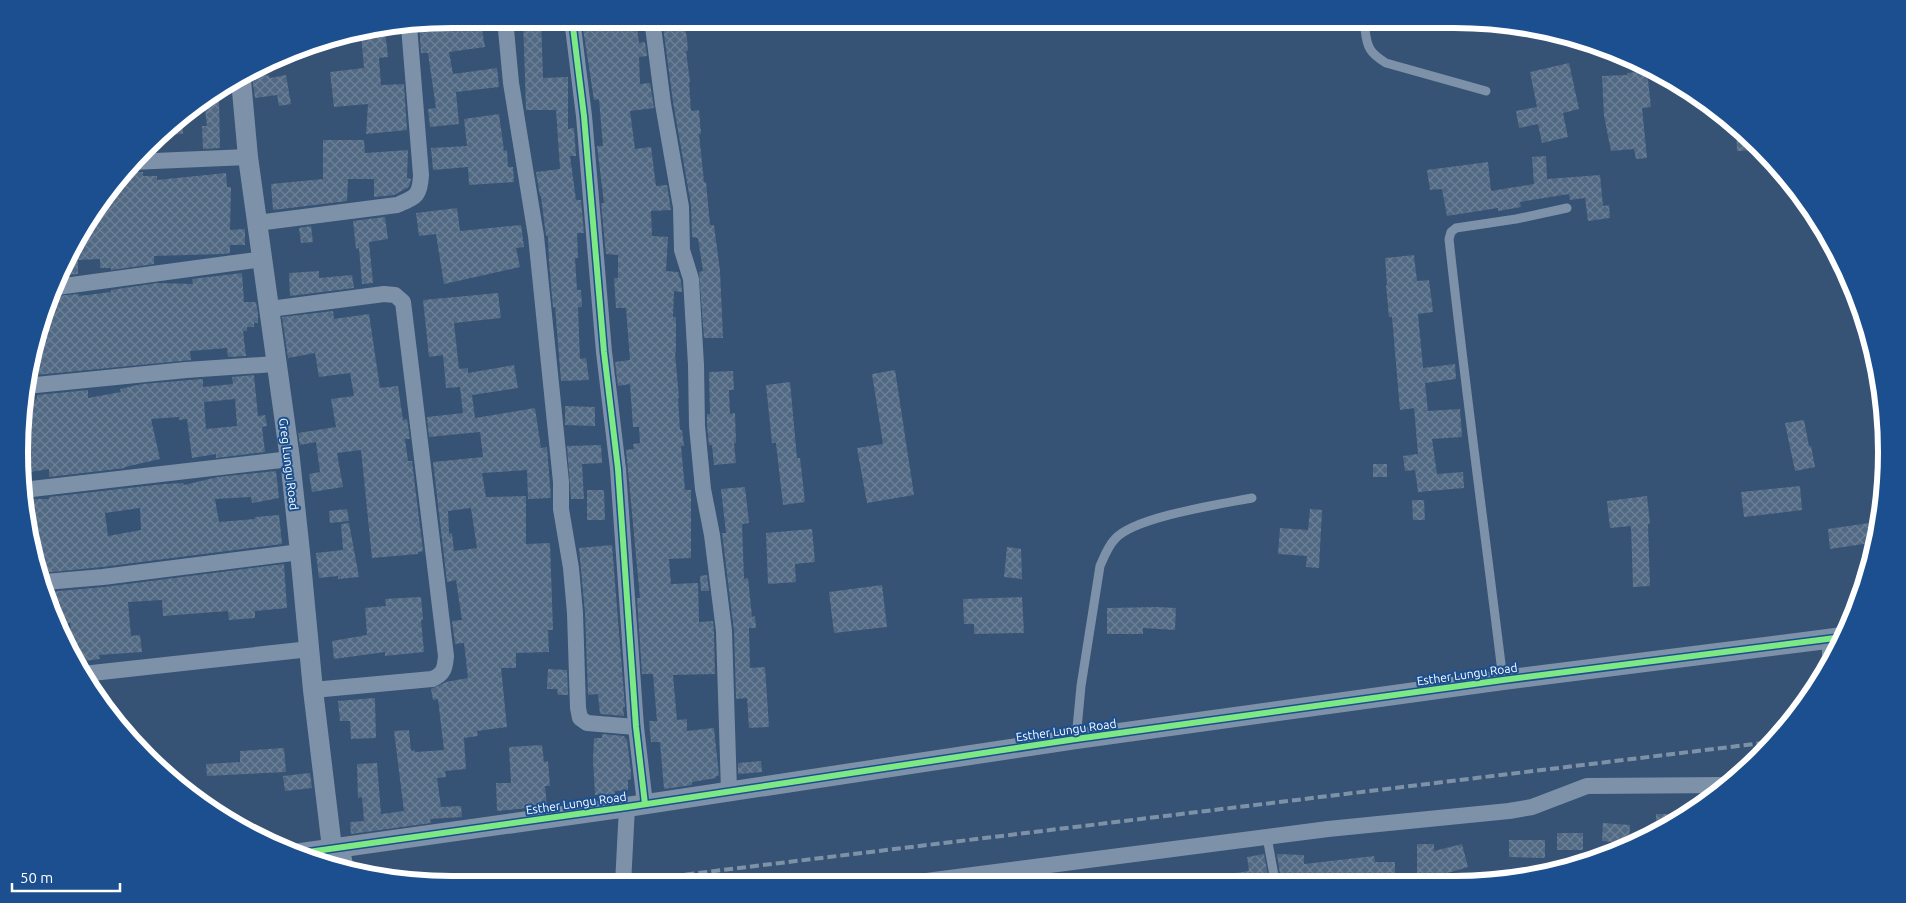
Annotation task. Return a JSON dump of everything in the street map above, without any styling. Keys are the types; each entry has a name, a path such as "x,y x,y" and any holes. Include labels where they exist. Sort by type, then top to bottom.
{"street":[{"path":"506,28 511,83 536,236 561,482 561,509 571,568 575,613 578,708 580,718 587,723 636,727"},
{"path":"573,28 584,116 604,352 618,469 636,727 636,805 625,876"},
{"path":"653,28 663,104 681,207 682,250 691,279 697,426 703,489 715,555 724,631 729,791"},
{"path":"257,223 397,205 415,197 420,190 421,176 409,30"},
{"name":"Greg Lungu Road","path":"241,83 248,157 290,459 313,690 336,847"},
{"path":"143,161 248,157"},
{"path":"61,286 263,259"},
{"path":"270,309 384,294 395,295 403,302 446,656 444,670 440,676 432,679 313,690"},
{"path":"33,385 186,370 276,364"},
{"path":"29,489 290,459"},
{"path":"48,582 103,577 300,552"},
{"name":"Esther Lungu Road","path":"310,851 407,839 1076,739 1503,680 1834,638"},
{"path":"90,673 310,649"},
{"path":"965,876 1267,837 1439,817 1509,811 1532,807 1587,786 1717,784"},
{"path":"336,847 342,861"}],"lane":[{"path":"1367,28 1367,40 1372,54 1386,63 1486,91"},
{"path":"1503,680 1477,464 1462,361 1449,239 1451,232 1456,228 1516,220 1567,208"},
{"path":"1076,739 1084,668 1100,566 1106,552 1116,538 1137,525 1171,514 1252,498"},
{"path":"1267,837 1274,876"}],"building":[{"path":"482,28 485,47 449,52 453,74 497,68 499,87 456,92 459,124 430,127 428,109 436,108 428,53 421,53 419,29"},
{"path":"523,28 541,28 543,78 568,77 568,129 574,128 576,156 570,156 576,200 581,200 584,233 577,233 578,258 575,258 577,290 581,290 582,307 578,307 580,359 586,358 589,380 561,381 548,236 546,236 536,172 560,169 556,110 526,110"},
{"path":"583,28 637,28 639,43 645,42 647,56 639,57 640,84 650,83 654,108 630,111 635,149 651,147 656,186 667,185 671,210 651,211 652,236 668,237 666,271 678,272 682,292 674,291 673,317 676,317 675,353 680,430 682,430 684,446 681,446 685,490 691,490 691,558 669,559 671,584 698,583 699,622 713,621 714,632 715,674 673,675 677,720 687,719 687,731 714,728 719,776 692,782 692,785 664,789 660,742 651,742 649,721 657,721 653,674 642,674 637,598 640,598 626,450 634,449 633,444 640,443 639,427 633,427 630,384 618,386 615,362 630,360 626,308 616,308 614,278 618,278 618,255 606,254 601,203 604,203 597,146 603,146 599,99 594,100"},
{"path":"663,28 685,28 691,111 699,110 701,134 699,134 704,182 706,182 710,225 714,225 720,271 723,338 704,338 699,272 703,271 698,238 692,237 691,205 673,102"},
{"path":"385,33 388,57 379,58 381,85 404,84 407,130 366,134 368,104 334,107 330,72 364,68 361,38"},
{"path":"1569,63 1579,109 1563,113 1568,137 1542,143 1538,124 1519,128 1516,111 1537,107 1530,72"},
{"path":"1643,71 1647,74 1651,107 1642,108 1647,158 1636,159 1634,149 1611,151 1604,116 1602,76 1627,75 1627,73"},
{"path":"269,75 270,78 286,75 291,104 279,106 277,95 255,98 253,77"},
{"path":"214,100 219,100 220,148 203,149 202,126 207,126 205,107"},
{"path":"499,114 504,151 507,150 508,167 513,167 514,182 469,185 468,167 433,170 431,148 467,146 464,119"},
{"path":"183,124 183,134 170,135"},
{"path":"1736,135 1752,150 1737,151"},
{"path":"323,140 364,140 365,153 408,150 407,178 411,179 409,187 394,195 374,197 374,179 348,179 347,201 273,210 271,184 323,179"},
{"path":"1546,156 1547,179 1600,175 1603,206 1609,205 1610,218 1588,221 1585,198 1570,200 1569,194 1520,202 1521,207 1498,211 1498,208 1447,216 1442,189 1430,190 1427,170 1488,162 1491,191 1534,184 1532,157"},
{"path":"133,172 143,172 143,176 157,176 157,180 226,173 227,187 231,187 230,230 245,229 245,245 230,245 230,253 222,254 154,256 154,264 111,270 111,268 100,268 100,259 78,260 78,274 66,275 84,239 115,193"},
{"path":"457,208 460,231 521,225 524,247 516,248 520,267 444,284 436,234 419,236 416,213"},
{"path":"385,217 388,239 369,242 373,283 362,284 359,248 356,249 353,221"},
{"path":"311,226 313,242 301,243 299,228"},
{"path":"1414,255 1417,281 1429,280 1433,312 1418,314 1423,368 1455,364 1456,379 1425,383 1428,411 1460,409 1462,437 1432,439 1437,474 1463,472 1464,488 1418,492 1415,470 1405,471 1403,456 1418,454 1414,408 1400,410 1392,317 1389,317 1385,258"},
{"path":"319,271 319,278 352,275 354,288 290,296 289,273"},
{"path":"242,273 244,302 256,302 258,314 258,323 254,323 254,327 247,327 247,331 243,331 246,356 228,357 227,348 190,351 191,360 36,375 42,342 57,296 79,294 79,296 111,292 111,290 157,283 193,284 192,279"},
{"path":"498,293 501,318 454,323 459,369 468,368 468,373 514,365 518,388 472,395 475,418 535,408 541,448 547,447 551,498 528,499 527,470 482,473 486,497 526,496 526,544 550,543 553,630 548,630 549,652 516,653 516,668 501,668 507,727 477,731 478,736 464,738 466,769 445,771 446,777 437,778 441,807 461,806 462,817 430,819 431,823 351,834 350,822 364,821 362,797 358,798 357,764 377,763 381,814 404,811 394,731 409,730 411,751 444,750 438,699 433,700 431,689 446,682 468,678 464,643 455,644 452,621 462,620 456,580 447,582 433,462 483,457 480,432 429,437 427,417 463,413 460,387 446,388 443,355 429,357 423,300","holes":["471,508 477,548 454,551 452,533 449,534 448,511"]},
{"path":"333,311 334,319 369,314 380,388 398,386 403,420 407,419 410,439 405,439 408,461 412,461 423,551 418,552 418,554 372,558 361,450 337,453 343,487 312,492 309,474 320,472 316,442 300,445 298,433 336,427 331,399 354,396 350,373 319,377 315,353 288,358 282,317"},
{"path":"895,370 914,495 867,503 857,448 883,444 872,374"},
{"path":"733,371 734,390 729,390 730,414 735,413 736,443 734,443 736,463 714,465 707,425 707,414 710,414 709,372"},
{"path":"254,375 258,416 265,415 267,426 262,427 265,452 216,458 216,454 192,458 187,419 179,420 179,417 151,419 160,459 125,468 49,477 49,469 28,472 28,424 31,400 37,399 37,395 88,390 88,398 121,392 120,389 142,384 203,379 203,387 233,384 232,377","holes":["235,399 237,426 206,429 204,402"]},
{"path":"790,382 797,458 800,458 805,502 783,505 776,443 772,443 766,385"},
{"path":"565,406 595,407 595,426 565,425"},
{"path":"1804,420 1815,467 1795,471 1785,423"},
{"path":"601,445 602,463 582,464 584,499 571,499 567,446"},
{"path":"1373,464 1387,464 1387,477 1373,477"},
{"path":"276,471 279,498 252,503 251,497 215,499 219,522 279,515 282,544 45,573 30,499 49,499 49,497 164,484 183,483 184,485 218,477","holes":["140,508 141,530 108,536 105,513"]},
{"path":"1800,486 1802,510 1744,517 1741,492"},
{"path":"745,487 749,523 742,524 744,579 748,578 752,617 755,616 756,628 749,628 750,668 765,667 769,727 749,728 747,698 736,699 734,631 722,533 726,533 721,489"},
{"path":"587,490 604,490 605,520 587,520"},
{"path":"1647,496 1650,524 1648,524 1650,586 1633,587 1631,526 1610,528 1607,501"},
{"path":"1412,500 1424,500 1425,520 1413,520"},
{"path":"347,509 349,521 330,523 329,511"},
{"path":"1310,509 1322,510 1319,568 1306,567 1307,556 1278,554 1280,528 1308,530"},
{"path":"349,523 359,577 338,579 338,576 319,578 316,553 343,550 341,524"},
{"path":"1872,523 1868,543 1830,549 1828,529"},
{"path":"812,529 815,562 795,564 796,582 768,584 766,533"},
{"path":"612,545 625,707 623,707 624,716 600,714 598,694 588,695 585,613 579,548"},
{"path":"1007,547 1021,549 1022,579 1004,577"},
{"path":"284,564 287,608 255,611 255,618 229,620 228,611 163,616 162,600 128,602 131,636 140,635 142,652 99,655 100,659 82,661 71,640 70,623 64,623 51,592 104,587"},
{"path":"707,575 709,591 701,591 700,576"},
{"path":"882,585 887,627 834,633 829,592"},
{"path":"421,597 424,652 385,656 385,652 334,659 332,641 367,635 365,608 386,606 385,599"},
{"path":"1022,597 1024,633 974,634 974,624 964,624 963,599"},
{"path":"1107,608 1176,608 1175,630 1143,628 1143,634 1107,634"},
{"path":"548,669 567,670 568,695 558,695 557,689 547,689"},
{"path":"375,698 376,738 351,739 350,721 340,721 338,701"},
{"path":"602,734 624,736 627,740 631,772 631,779 628,780 628,790 615,791 615,794 595,795 594,738 602,738"},
{"path":"542,745 544,762 548,761 550,786 545,786 547,806 497,811 496,783 511,783 509,747"},
{"path":"284,748 286,772 207,776 206,764 240,762 240,751"},
{"path":"761,761 762,772 738,774 738,763"},
{"path":"310,773 312,788 285,791 283,776"},
{"path":"1656,814 1669,814 1669,817 1656,824"},
{"path":"1603,823 1630,825 1629,838 1619,842 1602,841"},
{"path":"1557,833 1583,833 1583,850 1557,850"},
{"path":"1509,840 1545,840 1545,858 1509,857"},
{"path":"1417,844 1434,844 1434,851 1462,844 1468,867 1441,875 1417,875"},
{"path":"1264,854 1268,876 1222,876 1249,871 1247,857"},
{"path":"1277,854 1304,855 1304,864 1374,856 1375,862 1395,862 1395,876 1280,876"}],"railway":[{"path":"674,876 1761,743"}],"cycle path":[{"path":"573,28 584,116 604,352 618,469 636,727 645,804"},
{"path":"311,852 627,807 1076,739 1503,680 1835,638"}]}
